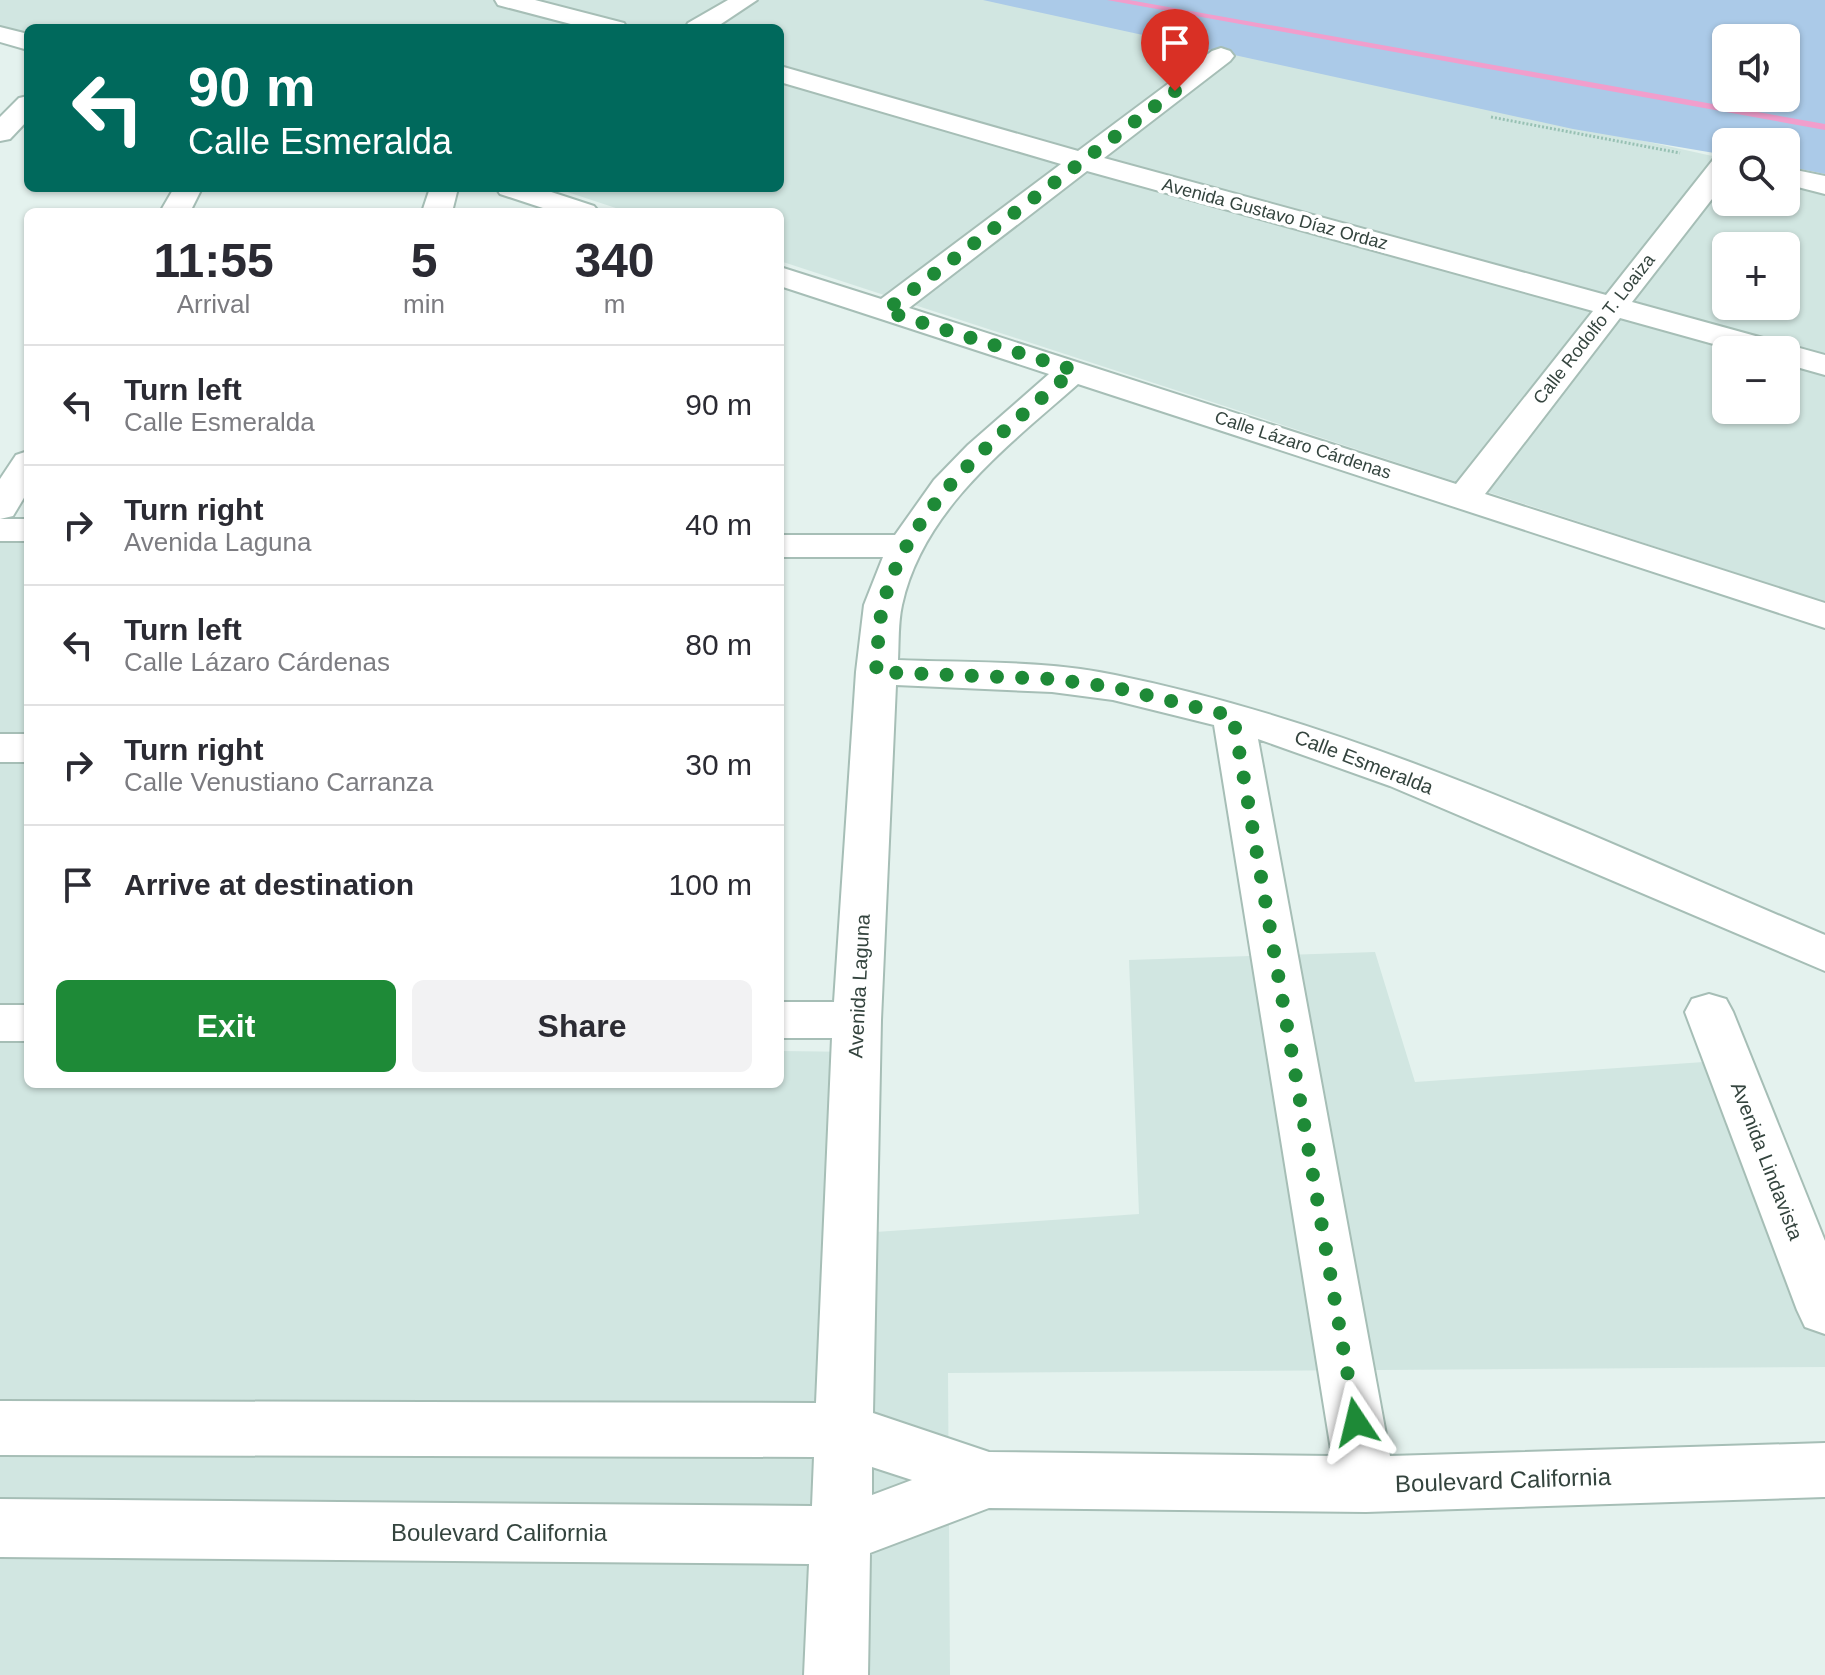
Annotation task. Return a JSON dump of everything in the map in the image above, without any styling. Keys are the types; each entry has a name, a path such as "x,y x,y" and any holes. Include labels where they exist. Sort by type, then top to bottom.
{"street":[{"path":"507,0 600,24"},
{"path":"704,24 745,0"},
{"path":"0,34 24,41"},
{"path":"885,311 1221,56"},
{"name":"Avenida Gustavo Díaz Ordaz","path":"784,75 1082,161 1720,336"},
{"path":"0,133 24,108"},
{"name":"Calle Rodolfo T. Loaiza","path":"1464,497 1712,178"},
{"path":"1800,179 1825,185"},
{"path":"522,192 572,208"},
{"name":"Calle Lázaro Cárdenas","path":"784,277 1825,616"},
{"path":"1800,358 1825,365"},
{"name":"Avenida Laguna","path":"836,1675 857,1020 876,672 883,605 906,546 947,488 980,452 1074,370"},
{"path":"0,508 24,469"},
{"path":"0,530 24,530"},
{"path":"784,546 906,546"},
{"name":"Calle Esmeralda","path":"876,672 1052,679 1113,687 1233,716 1405,776 1825,954"},
{"path":"1233,716 1366,1484"},
{"path":"0,748 24,748"},
{"name":"Avenida Lindavista","path":"1709,1012 1825,1310"},
{"path":"784,1020 857,1020"},
{"path":"0,1023 24,1023"},
{"name":"Boulevard California","path":"0,1428 844,1430 989,1480 1366,1484 1825,1470"},
{"name":"Boulevard California","path":"0,1528 841,1535 989,1480"}],"path":[{"path":"1491,117 1712,159"}],"shaded area":[{"path":"0,0 1006,0 1712,156 1712,216 1800,216 1800,176 1825,181 1825,602 784,262 784,208 616,208 567,192 784,192 784,24 24,24 24,32 0,28"},
{"path":"983,0 1825,0 1825,174 1800,169 1800,128 1712,128 1712,153 1573,129"},
{"path":"24,520 24,1088 784,1088 784,1051 860,1052 861,1233 1139,1214 1129,960 1375,952 1415,1082 1718,1061 1825,1295 1825,1367 948,1373 950,1675 0,1675 0,521"}],"waterway":[{"path":"1112,0 1825,127"}],"route":[{"path":"1175,91 885,311 1074,370 980,452 947,488 906,546 883,605 876,672 1052,679 1168,698 1233,716 1356,1422"}]}
